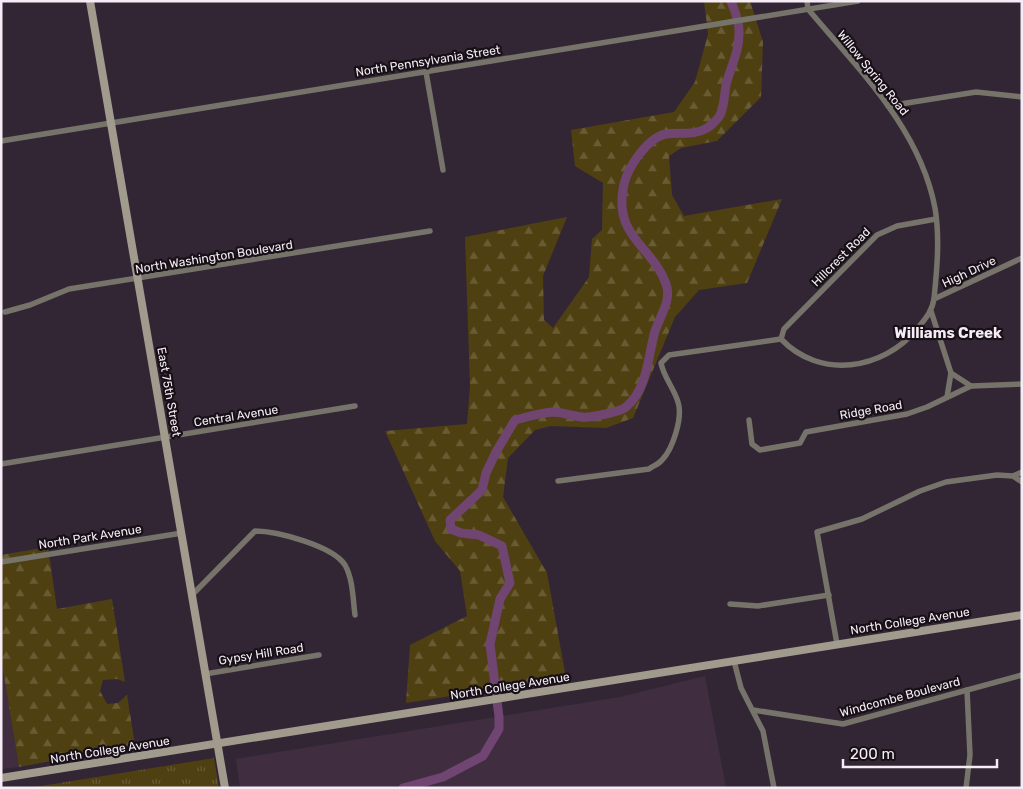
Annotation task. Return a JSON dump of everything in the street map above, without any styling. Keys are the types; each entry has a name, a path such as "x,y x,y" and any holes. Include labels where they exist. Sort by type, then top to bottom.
{"main road":[{"name":"East 75th Street","path":"90,1 225,788"},
{"name":"North College Avenue","path":"1,778 1022,615"}],"street":[{"path":"807,1 808,9"},
{"name":"North Pennsylvania Street","path":"1,141 858,1"},
{"name":"Willow Spring Road","path":"808,9 888,106 906,132 920,160 932,197 936,218 937,254 934,299"},
{"path":"426,72 443,170"},
{"path":"888,106 976,92 1022,97"},
{"name":"Hillcrest Road","path":"781,339 784,329 877,235 897,226 936,218"},
{"name":"North Washington Boulevard","path":"5,312 30,306 69,289 430,232"},
{"name":"High Drive","path":"932,310 934,299 1022,258"},
{"path":"558,482 649,469 661,461 669,450 679,413 675,392 664,375 661,363 669,355 781,339 793,349 814,361 842,366 862,364 877,360 898,348 932,310"},
{"path":"932,310 951,374 947,397"},
{"path":"951,374 970,386"},
{"name":"Ridge Road","path":"749,420 752,444 760,450 800,443 806,432 907,414 970,386 1022,384"},
{"name":"Central Avenue","path":"1,464 355,406"},
{"path":"837,644 817,532 858,521 914,494 946,482 982,476 1013,476 1022,472"},
{"path":"1013,476 1022,482"},
{"path":"192,595 255,531 270,531 328,551 338,557 344,564 349,576 355,615"},
{"name":"North Park Avenue","path":"1,562 182,533"},
{"path":"730,604 758,606 829,595"},
{"name":"Gypsy Hill Road","path":"205,674 319,655"},
{"path":"734,660 741,688 763,730 774,788"},
{"name":"Windcombe Boulevard","path":"753,710 843,724 1022,674"},
{"path":"966,788 970,755 967,690"}],"shaded area":[{"path":"1,658 19,767 1,769"},
{"path":"705,676 726,788 240,788 236,759 620,697"}],"green space":[{"path":"704,1 750,1 763,42 761,97 717,141 681,148 669,156 672,195 684,216 782,199 747,283 699,290 675,317 633,418 606,428 551,426 535,430 508,458 503,497 547,573 566,678 406,703 410,645 467,616 460,571 435,541 385,431 467,424 470,386 465,237 567,217 543,276 544,320 553,328 589,277 592,239 602,230 603,183 575,166 571,130 674,112 695,82 708,34"},
{"path":"48,547 57,609 112,599 125,682 117,679 103,680 100,691 107,704 118,703 127,695 135,745 19,767 1,658 1,555"},
{"path":"214,758 219,788 29,788 208,759"}],"waterway":[{"name":"Williams Creek","path":"403,788 443,777 483,756 499,729 490,644 500,599 510,583 502,546 479,535 461,533 451,529 450,520 482,490 486,473 515,420 552,412 591,417 618,411 626,407 639,391 646,371 655,331 668,296 666,284 660,271 636,240 624,217 622,202 624,184 634,162 652,141 666,134 692,133 702,130 709,127 720,115 739,37 738,23 731,1"}],"district":[{"name":"Williams Creek","path":"948,333"}]}
